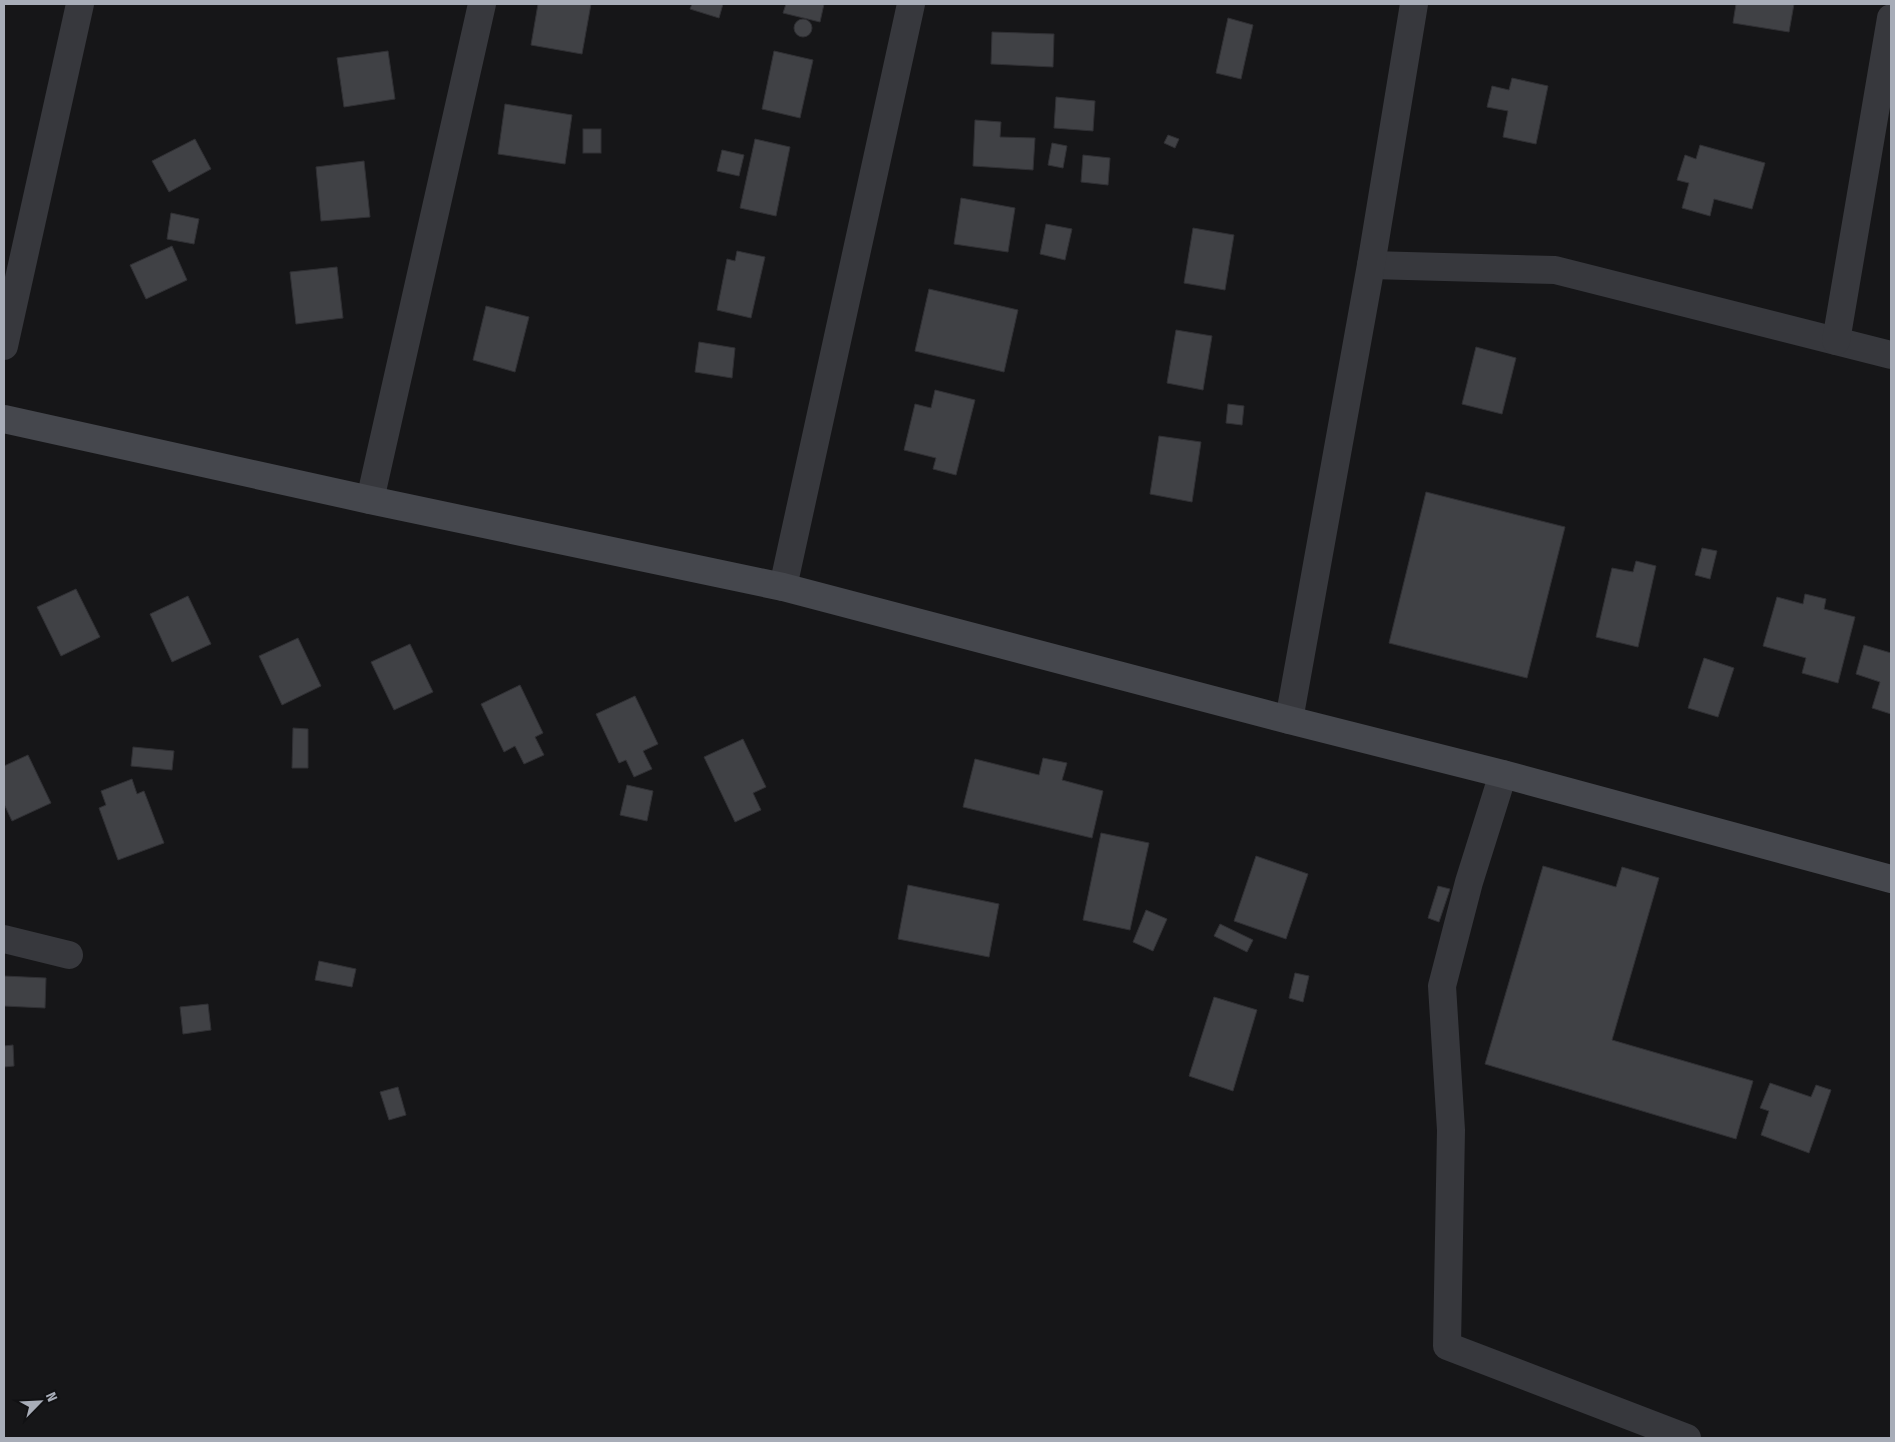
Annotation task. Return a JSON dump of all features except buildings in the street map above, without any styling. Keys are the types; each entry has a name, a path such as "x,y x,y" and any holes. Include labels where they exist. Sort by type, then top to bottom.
{"main road":[{"path":"4,419 370,500 783,587 1289,720 1503,774 1891,879"}],"street":[{"path":"4,346 80,4"},
{"path":"370,500 482,4"},
{"path":"783,587 911,4"},
{"path":"1289,720 1371,265 1414,4"},
{"path":"1836,341 1891,18"},
{"path":"1371,265 1555,270 1891,355"},
{"path":"1503,774 1469,882 1442,986 1451,1130 1447,1346 1687,1438"},
{"path":"4,939 69,955"}]}
